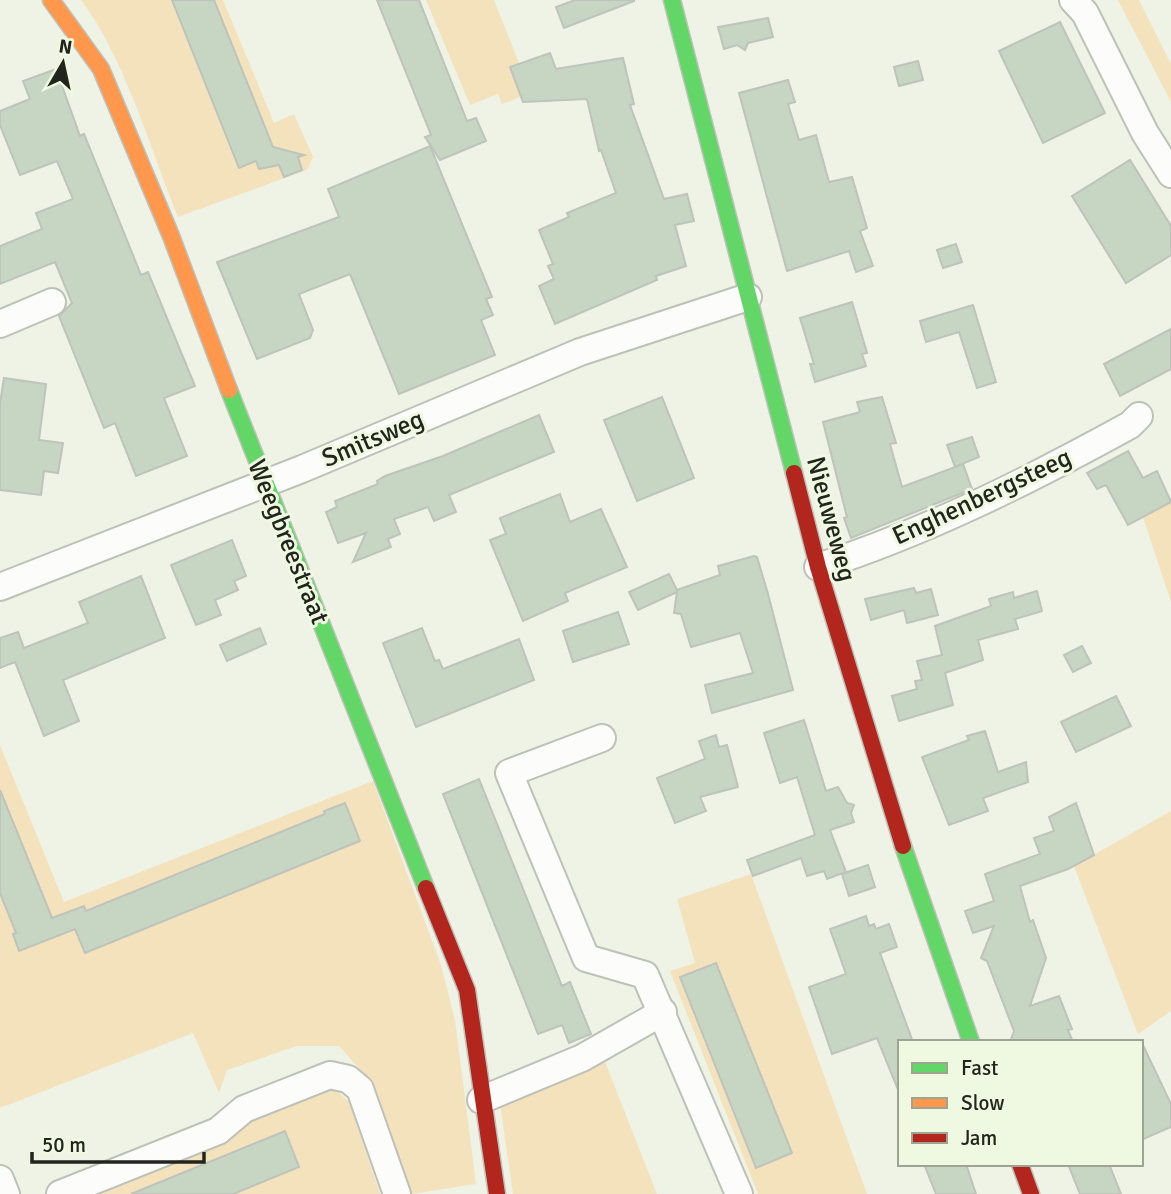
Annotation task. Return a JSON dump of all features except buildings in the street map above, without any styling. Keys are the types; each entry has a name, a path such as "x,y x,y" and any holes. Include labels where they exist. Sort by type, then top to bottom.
{"street":[{"name":"Weegbreestraat","path":"51,0 101,69 172,236 264,483 467,989 481,1100 497,1194"},
{"name":"Nieuweweg","path":"672,0 818,567 875,749 889,807 970,1040"},
{"path":"1073,0 1085,13 1145,133 1171,174"},
{"name":"Smitsweg","path":"0,587 264,483 580,352 748,297"},
{"path":"0,324 52,302"},
{"name":"Enghenbergsteeg","path":"818,567 975,506 1060,464 1130,425 1139,416"},
{"path":"601,737 509,773 586,958 645,975 739,1194"},
{"path":"481,1100 582,1058 663,1012"},
{"path":"60,1194 218,1131 244,1108 330,1075 348,1079 360,1089 397,1194"},
{"path":"1021,1166 1031,1194"},
{"path":"0,1179 6,1194"}],"shaded area":[{"path":"81,0 223,0 274,123 294,114 313,157 307,170 178,217 136,105 110,48"},
{"path":"426,0 494,0 531,93 502,104 498,94 470,105"},
{"path":"1118,0 1139,0 1171,64 1171,102"},
{"path":"1171,503 1171,602 1143,517"},
{"path":"0,745 64,902 373,781 441,965 455,1020 476,1184 412,1194 375,1086 339,1046 297,1046 227,1070 219,1093 193,1033 0,1108"},
{"path":"1171,811 1171,1011 1138,1034 1074,866"},
{"path":"751,874 867,1194 758,1194 670,971 695,963 677,899"},
{"path":"604,1059 657,1194 513,1194 500,1104"},
{"path":"331,1085 349,1102 380,1194 93,1194 233,1136 241,1121"}],"traffic: fast":[{"path":"672,0 794,473"},
{"path":"229,390 426,888"},
{"path":"903,846 970,1040"}],"traffic: slow":[{"path":"51,0 101,69 171,236 229,390"}],"traffic: jam":[{"path":"794,473 818,567 903,846"},
{"path":"426,888 467,990 497,1194"},
{"path":"1021,1166 1031,1194"}]}
